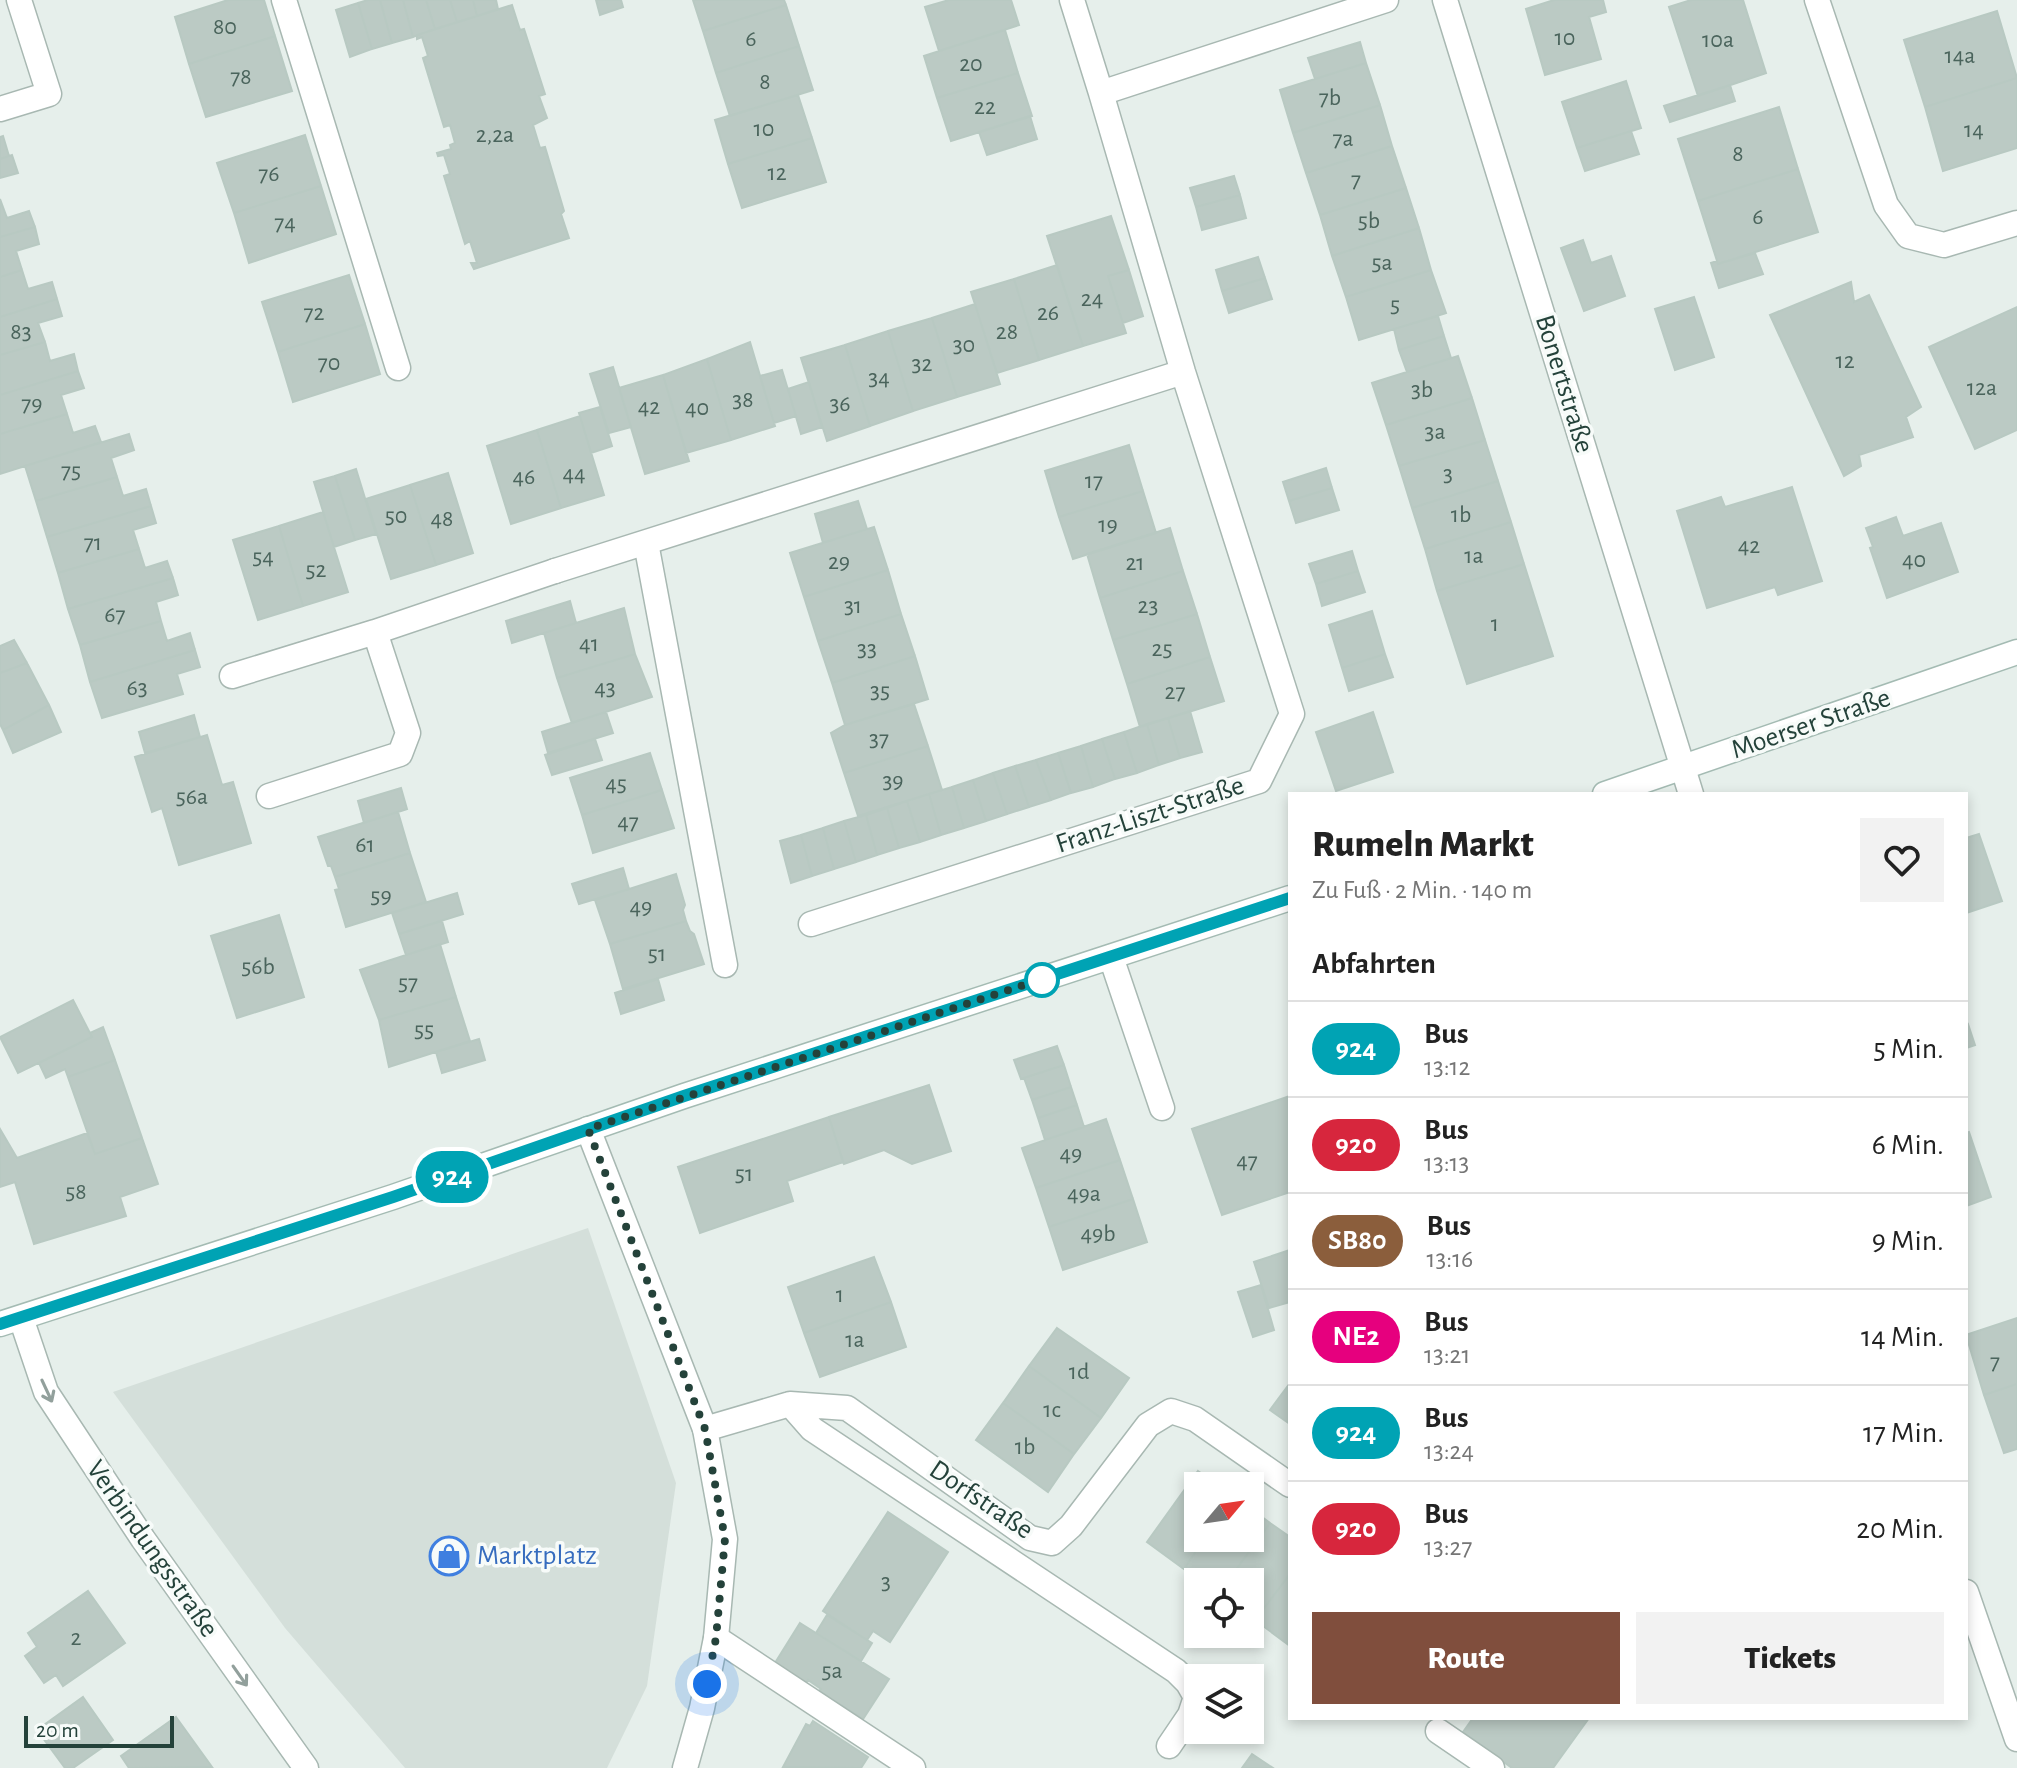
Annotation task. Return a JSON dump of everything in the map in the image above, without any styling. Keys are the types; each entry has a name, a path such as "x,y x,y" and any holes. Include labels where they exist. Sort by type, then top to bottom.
{"street":[{"path":"0,5 17,0 49,94 0,109"},
{"path":"284,0 398,368"},
{"name":"Franz-Liszt-Straße","path":"811,924 1259,781 1292,714 1183,372 1072,0"},
{"path":"1101,93 1386,0"},
{"name":"Bonertstraße","path":"1445,0 1690,792"},
{"path":"1817,0 1886,205 1908,236 1944,245 2017,223"},
{"path":"232,676 1183,372"},
{"path":"646,543 725,965"},
{"path":"269,796 400,754 408,733 375,632"},
{"name":"Moerser Straße","path":"1611,792 2017,652"},
{"path":"10,1321 393,1197 588,1129 1288,899"},
{"path":"1111,957 1162,1108"},
{"path":"588,1129 705,1429 725,1539 716,1638 702,1708 685,1768"},
{"name":"Verbindungsstraße","path":"10,1321 46,1392 143,1539 306,1768"},
{"path":"790,1404 812,1429 1176,1671 1196,1697 1190,1715 1169,1746"},
{"name":"Dorfstraße","path":"705,1429 790,1404 847,1408 1030,1538 1052,1543 1071,1526 1148,1425 1171,1411 1195,1419 1288,1484"},
{"path":"1968,1598 2017,1739"},
{"path":"716,1638 913,1768"},
{"path":"1438,1731 1492,1768"}],"shaded area":[{"name":"Marktplatz","path":"588,1228 676,1483 647,1686 607,1768 405,1768 285,1628 113,1392"}],"building":[{"path":"228,0 264,0 275,36 189,64 175,17"},
{"path":"380,0 392,43 372,49 358,3"},
{"path":"380,0 403,0 413,37 392,43"},
{"path":"403,0 426,0 435,29 413,37"},
{"path":"426,0 450,0 457,22 435,29"},
{"path":"450,0 473,0 477,16 457,22"},
{"path":"473,0 496,0 498,9 477,16"},
{"path":"596,0 621,0 623,7 600,15"},
{"path":"693,0 784,0 786,5 703,31"},
{"path":"949,0 1011,0 1019,25 939,51 925,7"},
{"path":"1554,0 1603,0 1606,12 1589,17 1601,59 1545,75 1526,9"},
{"path":"1691,0 1743,0 1766,73 1698,96 1669,7"},
{"path":"358,3 372,49 350,57 336,10"},
{"path":"512,5 520,30 524,29 545,94 539,96 547,118 533,125 540,148 545,147 569,238 474,269 471,263 477,263 470,241 465,244 444,176 450,174 444,155 438,156 437,153 451,149 450,145 455,143 450,125 444,127 423,58 428,56 422,37 417,39 417,35"},
{"path":"786,5 799,46 716,73 703,31"},
{"path":"1997,11 2017,78 1925,107 1904,40"},
{"path":"1005,30 1018,73 937,98 924,56"},
{"path":"275,36 292,91 206,117 189,64"},
{"path":"1360,42 1366,63 1315,79 1308,58"},
{"path":"799,46 813,90 730,116 716,73"},
{"path":"1366,63 1380,105 1293,133 1280,90"},
{"path":"1018,73 1032,116 951,141 937,98"},
{"path":"2017,78 2017,148 1943,171 1925,107"},
{"path":"1626,81 1641,128 1577,148 1562,102"},
{"path":"1730,85 1735,101 1670,122 1664,106"},
{"path":"798,95 812,138 728,164 715,120"},
{"path":"1380,105 1392,146 1306,173 1293,133"},
{"path":"1779,107 1798,169 1698,201 1678,139"},
{"path":"1030,116 1037,139 987,155 979,132"},
{"path":"1631,131 1639,154 1585,171 1577,148"},
{"path":"305,135 321,186 234,213 217,163"},
{"path":"3,136 9,156 0,159 0,137"},
{"path":"812,138 826,182 742,208 728,164"},
{"path":"1392,146 1406,188 1320,215 1306,173"},
{"path":"12,155 18,173 0,178 0,159"},
{"path":"1798,169 1818,232 1718,264 1698,201"},
{"path":"1234,176 1240,195 1196,207 1190,188"},
{"path":"321,186 336,234 249,263 234,213"},
{"path":"1406,188 1419,228 1332,256 1320,215"},
{"path":"1240,195 1246,218 1202,230 1196,207"},
{"path":"0,199 7,218 29,211 35,227 0,237"},
{"path":"1111,216 1129,270 1108,276 1126,333 1083,346 1047,236"},
{"path":"35,227 39,244 16,251 22,270 0,277 0,237"},
{"path":"1419,228 1431,270 1346,297 1332,256"},
{"path":"1583,240 1591,263 1611,256 1625,296 1584,311 1561,248"},
{"path":"1755,253 1763,274 1719,288 1711,263 1717,261 1718,264"},
{"path":"1258,257 1265,278 1222,291 1216,270"},
{"path":"1057,265 1083,346 1039,360 1014,279"},
{"path":"22,270 28,289 52,282 57,299 0,317 0,277"},
{"path":"1129,270 1143,316 1123,323 1108,276"},
{"path":"1431,270 1446,313 1359,340 1346,297"},
{"path":"349,275 365,324 278,352 262,302"},
{"path":"1265,278 1272,299 1229,313 1222,291"},
{"path":"1014,279 1039,360 997,373 971,292"},
{"path":"1851,282 1854,302 1869,295 1921,407 1906,417 1913,437 1859,455 1861,466 1844,476 1770,315"},
{"path":"1694,297 1714,357 1675,370 1655,309"},
{"path":"57,299 62,316 38,323 45,342 0,355 0,317"},
{"path":"975,304 1000,384 957,397 932,318"},
{"path":"2017,307 2017,430 1975,449 1929,347"},
{"path":"1438,316 1444,336 1399,350 1394,329"},
{"path":"932,318 957,397 913,411 888,331"},
{"path":"365,324 380,374 293,402 278,352"},
{"path":"888,331 913,411 870,426 845,345"},
{"path":"1444,336 1451,358 1407,372 1399,350"},
{"path":"45,342 50,361 74,354 78,371 0,395 0,355"},
{"path":"750,342 775,426 731,440 707,359"},
{"path":"845,345 870,426 827,441 801,358"},
{"path":"1458,356 1472,398 1386,425 1372,383"},
{"path":"707,359 731,440 686,453 663,375"},
{"path":"613,367 631,427 609,433 590,374"},
{"path":"782,370 796,416 774,423 760,376"},
{"path":"78,371 84,388 61,395 67,414 0,434 0,395"},
{"path":"663,375 689,461 645,474 619,388"},
{"path":"809,382 822,427 801,434 788,389"},
{"path":"1472,398 1485,440 1399,466 1386,425"},
{"path":"600,407 612,446 591,453 579,413"},
{"path":"67,414 73,433 95,426 101,442 0,474 0,434"},
{"path":"580,416 604,495 561,508 537,430"},
{"path":"537,430 561,508 511,524 487,446"},
{"path":"129,434 134,450 111,458 117,477 36,501 25,466"},
{"path":"1485,440 1498,481 1412,508 1399,466"},
{"path":"1129,445 1143,491 1059,517 1045,471"},
{"path":"1326,468 1332,488 1289,501 1283,482"},
{"path":"356,469 376,534 355,540 335,476"},
{"path":"448,473 473,553 436,565 410,485"},
{"path":"335,476 355,540 334,547 314,482"},
{"path":"117,477 123,496 146,489 151,506 47,537 36,501"},
{"path":"1498,481 1511,522 1425,549 1412,508"},
{"path":"410,485 436,565 391,579 366,499"},
{"path":"1792,487 1822,581 1778,595 1775,587 1707,608 1677,511 1721,497 1725,507"},
{"path":"1332,488 1339,510 1296,523 1289,501"},
{"path":"1143,491 1156,533 1073,559 1059,517"},
{"path":"858,501 867,529 823,543 815,514"},
{"path":"151,506 156,523 133,530 139,549 58,573 47,537"},
{"path":"323,512 348,592 303,606 279,526"},
{"path":"1896,517 1903,536 1941,523 1958,572 1887,598 1866,528"},
{"path":"1511,522 1524,564 1437,591 1425,549"},
{"path":"279,526 303,606 258,620 233,540"},
{"path":"874,527 888,570 804,597 790,553"},
{"path":"1170,528 1183,571 1100,598 1087,554"},
{"path":"139,549 145,568 167,561 173,578 68,609 58,573"},
{"path":"1352,551 1358,571 1316,584 1309,564"},
{"path":"1524,564 1553,656 1467,684 1437,591"},
{"path":"888,570 901,614 818,641 804,597"},
{"path":"1183,571 1197,614 1113,640 1100,598"},
{"path":"1358,571 1365,592 1322,606 1316,584"},
{"path":"173,578 178,595 156,602 161,621 80,645 68,609"},
{"path":"570,601 576,623 512,643 506,621"},
{"path":"624,608 635,654 557,678 544,633"},
{"path":"1372,611 1385,654 1342,668 1329,625"},
{"path":"901,614 915,656 832,683 818,641"},
{"path":"1197,614 1210,657 1127,684 1113,640"},
{"path":"161,621 167,641 190,633 195,650 90,682 80,645"},
{"path":"14,640 27,663 0,673 0,646"},
{"path":"195,650 200,667 177,674 183,694 102,718 90,682"},
{"path":"635,654 652,697 572,723 557,678"},
{"path":"1385,654 1393,677 1349,691 1342,668"},
{"path":"915,656 928,699 845,725 832,683"},
{"path":"1210,657 1224,701 1140,727 1127,684"},
{"path":"27,663 49,705 3,730 0,724 0,673"},
{"path":"914,704 928,746 844,773 831,733 845,725"},
{"path":"49,705 61,732 13,753 3,730"},
{"path":"1190,711 1202,752 1180,758 1168,718"},
{"path":"606,712 613,733 548,753 542,732"},
{"path":"1373,712 1393,772 1336,791 1316,732"},
{"path":"194,715 200,737 145,753 139,732"},
{"path":"1168,718 1180,758 1159,765 1147,724"},
{"path":"1147,724 1159,765 1137,773 1124,732"},
{"path":"1124,732 1137,773 1115,779 1102,739"},
{"path":"207,735 222,785 233,782 251,843 179,865 162,808 152,812 135,757"},
{"path":"595,739 602,760 552,775 545,755"},
{"path":"1102,739 1115,779 1093,787 1081,746"},
{"path":"928,746 942,790 858,816 844,773"},
{"path":"1081,746 1093,787 1071,793 1058,753"},
{"path":"650,753 662,790 582,815 570,778"},
{"path":"1058,753 1071,793 1051,800 1036,760"},
{"path":"1036,760 1051,800 1029,807 1015,766"},
{"path":"1015,766 1029,807 1007,814 993,773"},
{"path":"993,773 1007,814 986,821 973,780"},
{"path":"973,780 986,821 964,828 952,787"},
{"path":"952,787 964,828 941,835 929,794"},
{"path":"401,788 407,809 364,823 358,801"},
{"path":"662,790 674,828 593,853 582,815"},
{"path":"929,794 941,835 920,842 907,801"},
{"path":"907,801 920,842 899,848 887,808"},
{"path":"887,808 899,848 877,855 866,815"},
{"path":"398,812 410,853 335,877 318,837"},
{"path":"866,815 877,855 856,862 844,821"},
{"path":"844,821 856,862 834,869 823,828"},
{"path":"823,828 834,869 812,876 801,835"},
{"path":"1979,834 2002,901 1968,912 1968,837"},
{"path":"801,835 812,876 791,883 780,841"},
{"path":"410,853 426,902 346,927 335,890 339,889 335,877"},
{"path":"623,868 629,889 579,904 572,884"},
{"path":"676,874 686,921 610,944 595,900"},
{"path":"457,893 463,914 399,934 392,913"},
{"path":"279,915 304,997 237,1018 211,936"},
{"path":"442,921 448,942 406,955 399,934"},
{"path":"686,921 704,964 623,989 610,944"},
{"path":"440,944 456,997 379,1020 360,970"},
{"path":"658,979 664,1000 621,1014 615,993"},
{"path":"456,997 470,1041 389,1067 379,1020"},
{"path":"73,1000 92,1037 18,1073 0,1037"},
{"path":"1968,1024 1975,1045 1968,1047"},
{"path":"103,1027 115,1060 68,1077 65,1069 46,1078 39,1063 92,1037 90,1033"},
{"path":"479,1039 485,1060 442,1073 436,1052"},
{"path":"1057,1046 1064,1065 1021,1079 1014,1060"},
{"path":"115,1060 142,1138 95,1154 68,1077"},
{"path":"1064,1065 1071,1087 1032,1100 1024,1078"},
{"path":"929,1085 951,1151 912,1164 884,1150 844,1164 829,1117"},
{"path":"1071,1087 1077,1105 1038,1118 1032,1100"},
{"path":"1288,1097 1288,1193 1222,1215 1192,1129"},
{"path":"1077,1105 1084,1127 1045,1140 1038,1118"},
{"path":"829,1117 843,1162 787,1181 793,1201 700,1233 678,1167"},
{"path":"1106,1119 1120,1160 1036,1188 1022,1148"},
{"path":"0,1129 17,1158 87,1133 95,1154 142,1138 158,1184 120,1197 126,1216 34,1244 15,1182 0,1187"},
{"path":"1968,1132 1991,1197 1968,1205"},
{"path":"1120,1160 1133,1199 1049,1227 1036,1188"},
{"path":"1133,1199 1147,1242 1063,1270 1049,1227"},
{"path":"1288,1251 1288,1303 1269,1308 1254,1262"},
{"path":"874,1257 891,1302 804,1333 788,1287"},
{"path":"1261,1285 1274,1330 1253,1337 1238,1292"},
{"path":"891,1302 906,1347 820,1377 804,1333"},
{"path":"2017,1318 2017,1384 1984,1395 1968,1334"},
{"path":"1057,1328 1129,1378 1101,1418 1029,1366"},
{"path":"1029,1366 1101,1418 1074,1454 1003,1403"},
{"path":"2017,1384 2017,1449 2004,1453 1984,1395"},
{"path":"1288,1386 1288,1423 1270,1410"},
{"path":"1003,1403 1074,1454 1048,1492 976,1440"},
{"path":"1184,1490 1184,1552 1196,1552 1184,1569 1147,1542"},
{"path":"888,1512 948,1552 890,1642 873,1631 867,1640 823,1611"},
{"path":"1270,1523 1288,1536 1288,1577 1264,1608 1264,1568 1237,1568 1249,1552 1264,1552 1264,1531"},
{"path":"1196,1552 1249,1552 1237,1568 1185,1568"},
{"path":"1288,1577 1288,1645 1264,1627 1264,1608"},
{"path":"88,1591 125,1643 63,1686 56,1675 44,1683 25,1656 37,1647 28,1633"},
{"path":"827,1615 872,1643 861,1661 816,1633"},
{"path":"800,1623 889,1679 863,1719 819,1691 821,1689 808,1680 806,1683 775,1663"},
{"path":"83,1697 113,1740 73,1768 65,1768 37,1730"},
{"path":"176,1717 212,1767 129,1768 121,1756"},
{"path":"1472,1720 1588,1720 1553,1768 1512,1768 1463,1732"},
{"path":"813,1721 868,1757 861,1768 783,1767 806,1724 810,1726"},
{"path":"1252,1754 1273,1768 1242,1768"}],"bus line":[{"name":"924","path":"0,1324 393,1197 684,1096 1288,899"}],"place":[{"name":"Marktplatz","path":"449,1556"}],"route":[{"path":"707,1684 716,1638 725,1539 705,1429 588,1129 1054,975 1042,980"}]}
